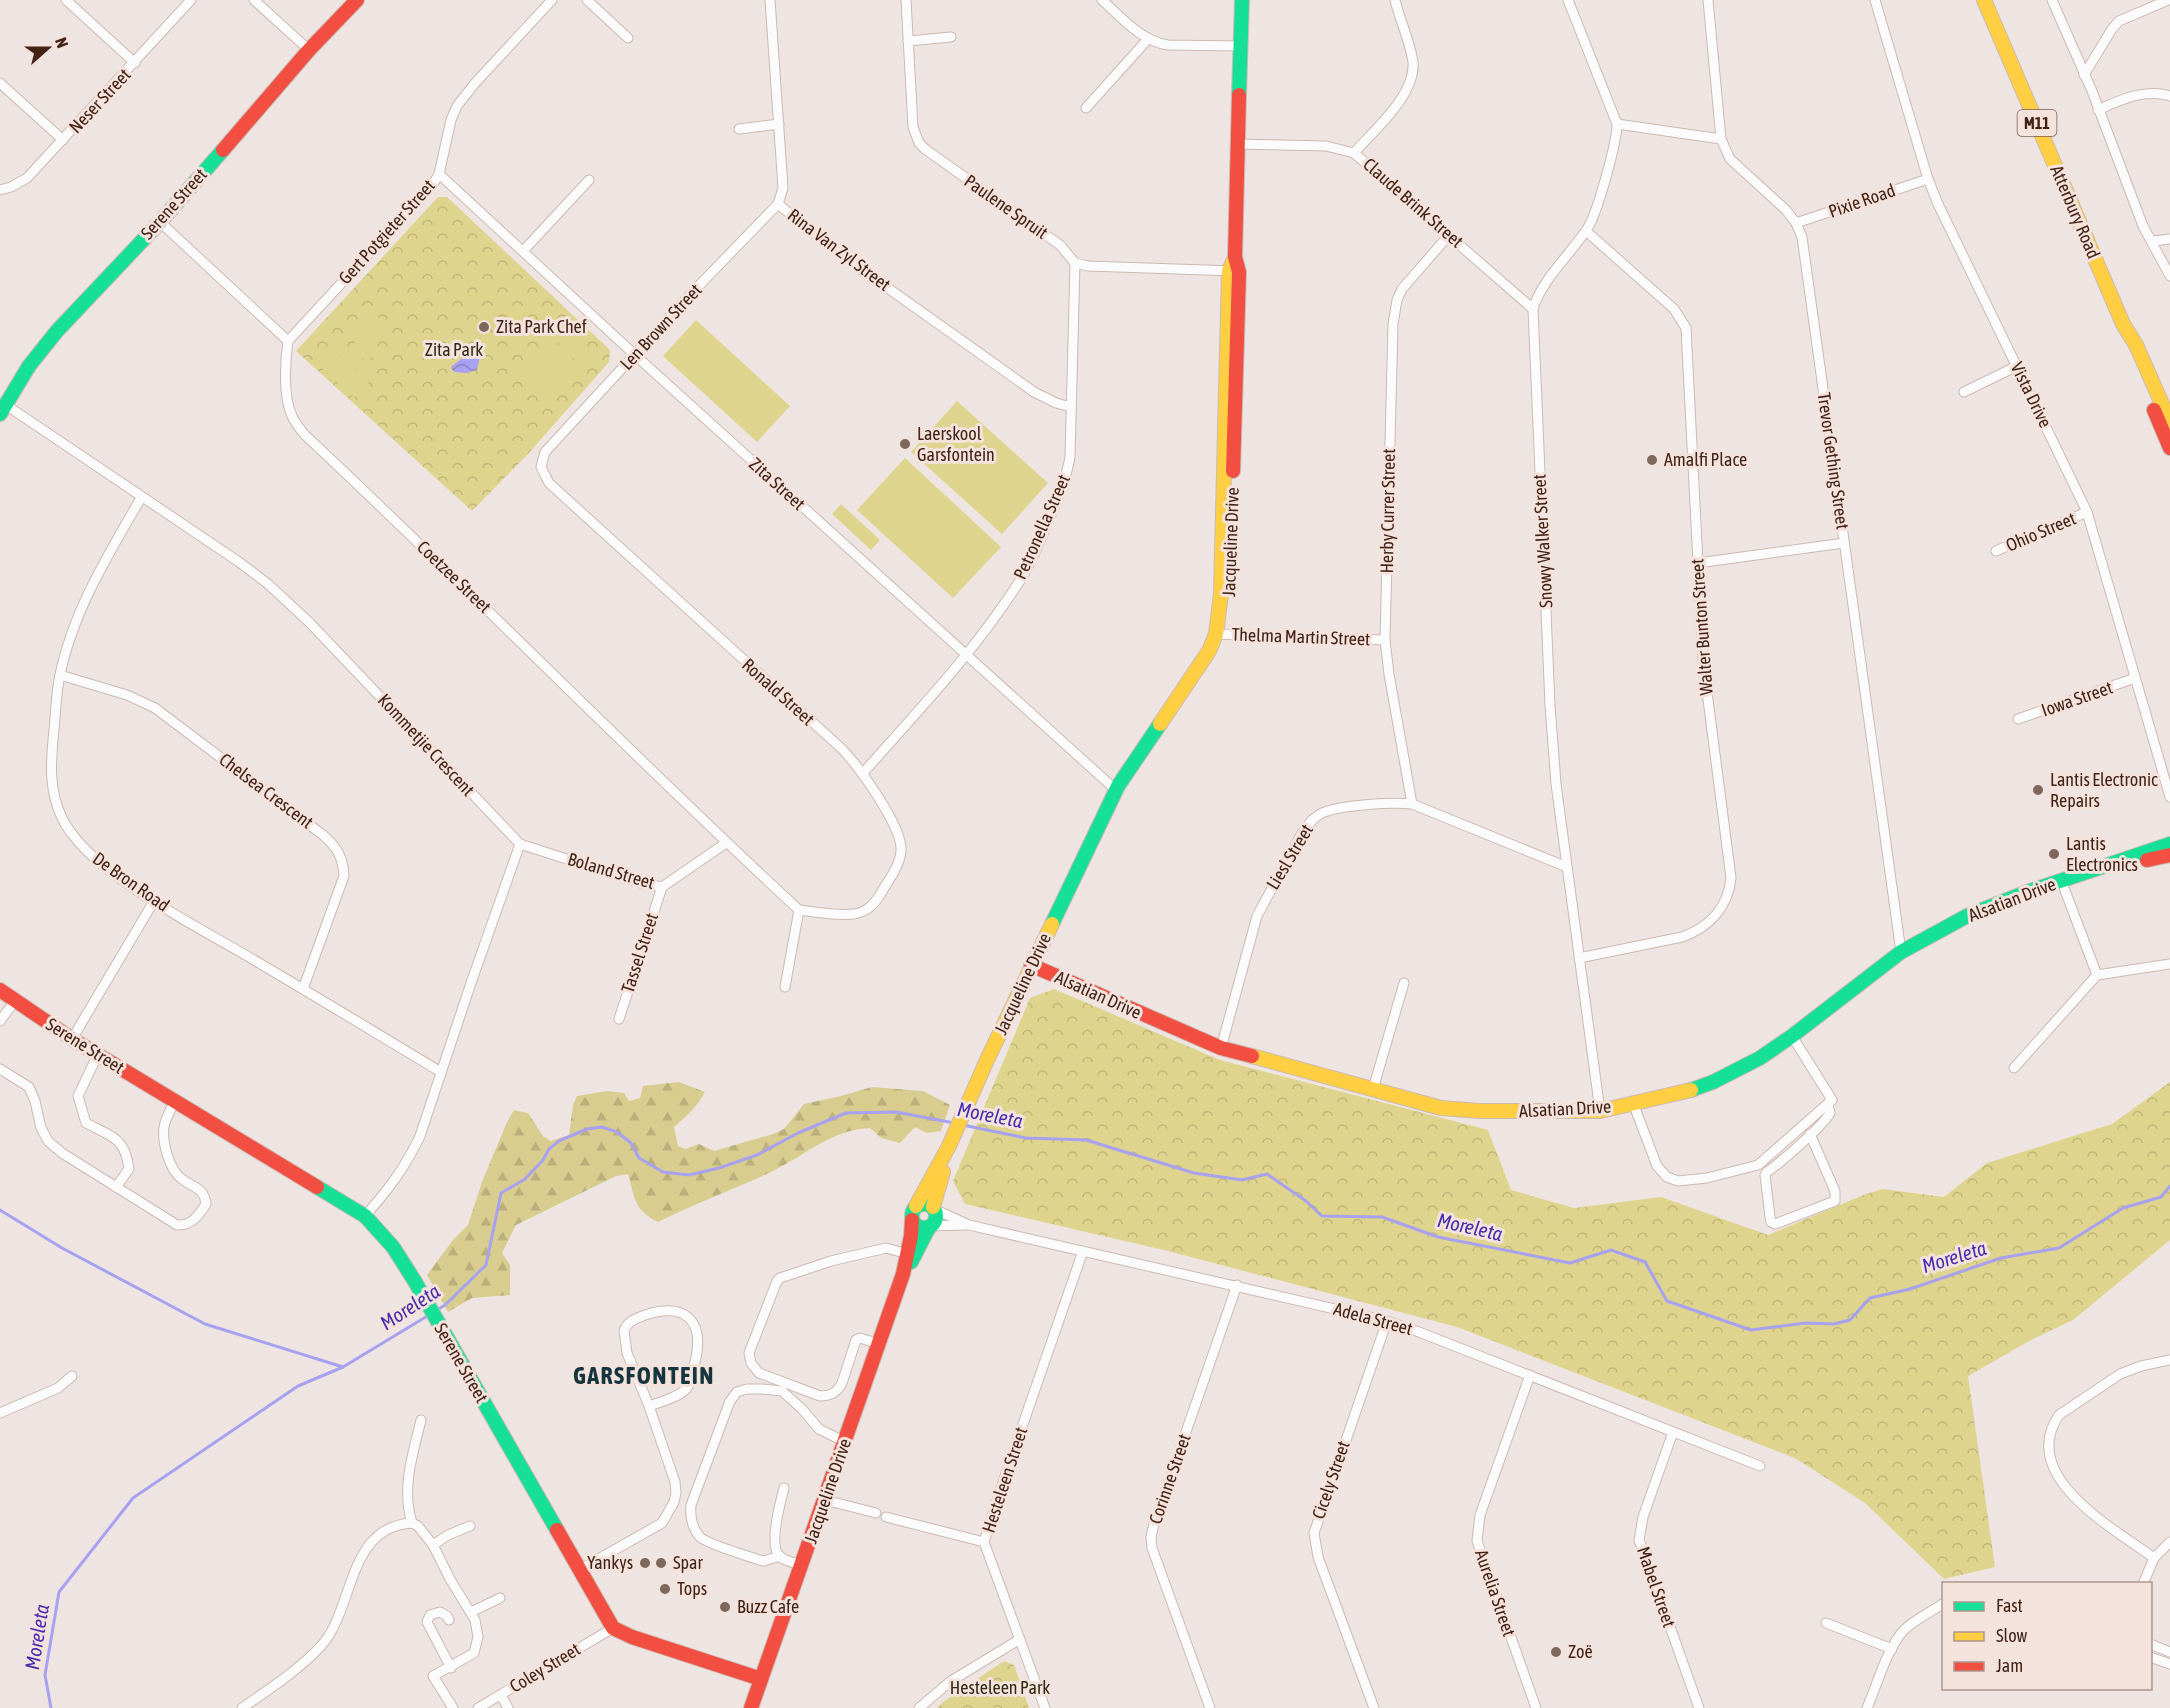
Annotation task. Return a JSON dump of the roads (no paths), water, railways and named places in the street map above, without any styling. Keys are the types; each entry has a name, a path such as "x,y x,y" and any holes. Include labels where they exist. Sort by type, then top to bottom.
{"street":[{"path":"66,0 135,63"},
{"name":"Neser Street","path":"0,190 27,178 191,0"},
{"path":"254,0 309,50"},
{"name":"Serene Street","path":"3,410 39,353 159,222 309,50 357,0"},
{"name":"Gert Potgieter Street","path":"288,341 424,194 439,174 451,120 457,106 476,82 552,0"},
{"path":"587,0 628,38"},
{"name":"Rina Van Zyl Street","path":"771,0 783,188 778,204 842,255 1034,392 1071,407"},
{"name":"Paulene Spruit","path":"906,0 913,127 919,143 1058,243 1075,263"},
{"path":"1102,0 1148,39 1167,45 1240,46"},
{"name":"Jacqueline Drive","path":"916,1206 951,1140 1031,965 1117,791 1125,785 1188,700 1214,660 1220,635 1235,257 1242,0"},
{"path":"1354,153 1400,100 1410,84 1413,61 1395,0"},
{"name":"Snowy Walker Street","path":"1568,0 1617,124 1614,145 1592,222 1541,290 1533,309 1550,705 1556,784 1600,1110"},
{"name":"Trevor Gething Street","path":"1708,0 1721,139 1730,159 1786,210 1796,223 1802,237 1901,952"},
{"name":"Vista Drive","path":"1875,0 1929,179 1941,211 2087,512 2170,797"},
{"name":"Atterbury Road","path":"1984,0 2123,324 2136,366 2170,448"},
{"path":"2052,0 2098,110 2130,196 2170,276"},
{"path":"2084,75 2119,21 2168,0"},
{"path":"908,41 951,37"},
{"path":"1086,108 1148,39"},
{"path":"0,83 63,140"},
{"path":"2098,110 2139,95 2170,96"},
{"path":"739,129 779,124"},
{"path":"1617,124 1721,139"},
{"name":"Claude Brink Street","path":"1238,144 1326,146 1354,153 1533,309"},
{"name":"Zita Street","path":"439,174 524,250 635,355 1117,791"},
{"name":"Pixie Road","path":"1796,223 1929,179"},
{"path":"524,250 589,180"},
{"name":"Len Brown Street","path":"545,452 778,204"},
{"path":"159,222 288,341"},
{"name":"Walter Bunton Street","path":"1580,958 1690,934 1717,915 1728,895 1731,878 1706,692 1686,328 1674,309 1586,231"},
{"name":"Herby Currer Street","path":"1412,804 1385,640 1395,307 1408,281 1449,235"},
{"path":"2153,241 2170,239"},
{"path":"1075,263 1088,266 1234,271"},
{"name":"Petronella Street","path":"863,773 932,697 1022,577 1067,477 1070,449 1075,263"},
{"name":"Atterbury Road","path":"2123,324 2136,345 2170,422"},
{"name":"Coetzee Street","path":"288,341 286,364 289,407 291,415 305,435 579,698 726,843 799,910"},
{"path":"1964,392 2017,366"},
{"name":"Kommetjie Crescent","path":"3,410 239,562 268,584 347,661 520,844"},
{"name":"Ronald Street","path":"545,452 541,467 549,483 842,749 863,773 893,825 901,843 900,857 892,876 872,906 854,914 799,910"},
{"name":"De Bron Road","path":"141,498 87,596 60,675 51,762 54,794 62,818 81,845 95,859 154,900 441,1072"},
{"name":"Ohio Street","path":"1996,551 2087,512"},
{"path":"1698,564 1844,543"},
{"name":"Thelma Martin Street","path":"1220,635 1385,640"},
{"name":"Chelsea Crescent","path":"60,675 127,695 155,708 335,846 341,856 344,876 303,989"},
{"name":"Iowa Street","path":"2018,719 2135,678"},
{"name":"Liesl Street","path":"1221,1048 1257,916 1310,822 1320,814 1332,810 1386,804 1412,804 1567,867"},
{"name":"Boland Street","path":"520,844 641,883 662,886 726,843"},
{"path":"365,1216 394,1183 409,1160 420,1136 520,844"},
{"name":"Alsatian Drive","path":"2097,869 2170,844"},
{"name":"Alsatian Drive","path":"1031,965 1221,1048 1422,1103 1455,1109 1535,1113 1600,1110 1691,1090 1760,1059 1901,952 1967,916 2061,880 2097,869 2170,855"},
{"path":"2061,880 2097,975"},
{"name":"Tassel Street","path":"619,1019 662,886"},
{"path":"72,1039 154,900"},
{"path":"785,987 799,910"},
{"path":"2014,1068 2097,975 2170,964"},
{"path":"1373,1089 1404,982"},
{"name":"Serene Street","path":"0,990 72,1039 365,1216 393,1247 414,1280 613,1628"},
{"path":"0,1020 15,1000"},
{"path":"1792,1036 1830,1101 1830,1113 1827,1120 1810,1134 1765,1176 1771,1222 1775,1224 1835,1201 1834,1191 1810,1134"},
{"path":"98,1054 78,1096 86,1123 120,1142 124,1148 129,1169 116,1187"},
{"path":"0,1069 29,1087 41,1128 48,1141 62,1153 182,1226 198,1217 206,1204 201,1190 181,1179 173,1170 165,1143 164,1128 174,1101"},
{"path":"1633,1104 1657,1166 1667,1177 1678,1181 1707,1178 1758,1166 1830,1101"},
{"name":"Jacqueline Drive","path":"933,1208 951,1140"},
{"path":"927,1204 933,1208 935,1220 930,1227 917,1226 912,1220 912,1212 916,1206 927,1204"},
{"name":"Adela Street","path":"933,1208 969,1225 1387,1321 1760,1466"},
{"name":"Jacqueline Drive","path":"751,1708 903,1274 912,1220"},
{"name":"Adela Street","path":"930,1227 969,1225"},
{"name":"Jacqueline Drive","path":"903,1274 930,1227"},
{"path":"879,1344 860,1338 854,1342 839,1389 827,1396 820,1396 759,1373 749,1353 780,1278 886,1248 908,1254"},
{"name":"Hesteleen Street","path":"1045,1708 984,1542 1083,1251"},
{"name":"Corinne Street","path":"1209,1708 1152,1548 1151,1537 1237,1285"},
{"path":"579,1570 662,1523 674,1502 675,1482 649,1406 627,1353 624,1331 632,1320 660,1310 680,1311 692,1322 699,1340 690,1383 684,1391 649,1406"},
{"name":"Cicely Street","path":"1374,1708 1318,1557 1314,1533 1387,1321"},
{"path":"2154,1558 2071,1495 2054,1465 2050,1440 2059,1416 2102,1385 2130,1370 2170,1360"},
{"name":"Aurelia Street","path":"1530,1375 1480,1515 1477,1541 1536,1708"},
{"path":"0,1413 58,1388 72,1376"},
{"path":"780,1556 764,1561 759,1560 708,1541 699,1536 690,1518 691,1505 730,1401 737,1392 747,1389 782,1391 802,1409 819,1430 845,1442"},
{"path":"421,1420 409,1471 407,1505 412,1523 433,1545 450,1580 471,1612 477,1630 477,1644 474,1653 451,1668 433,1676 453,1708"},
{"name":"Mabel Street","path":"1673,1432 1643,1517 1640,1540 1700,1708"},
{"path":"784,1488 776,1527 776,1549 780,1556 802,1565"},
{"path":"825,1500 876,1514"},
{"path":"886,1517 984,1542"},
{"path":"242,1708 277,1684 321,1646 332,1631 368,1545 384,1532 412,1523"},
{"path":"433,1545 448,1535 470,1526"},
{"path":"2144,1582 2154,1558 2170,1542"},
{"path":"471,1612 500,1598"},
{"path":"1867,1708 1900,1635 1942,1604"},
{"path":"449,1620 440,1612 430,1615 427,1622 451,1668"},
{"path":"1826,1623 1892,1649"},
{"path":"613,1628 632,1637 761,1679"},
{"name":"Coley Street","path":"478,1708 613,1628"},
{"path":"919,1708 951,1681 1020,1639"},
{"path":"2152,1644 2170,1652"},
{"path":"2152,1657 2170,1664"},
{"path":"501,1695 508,1708"}],"water":[{"path":"468,345 477,346 480,356 477,370 466,373 454,372 452,366 465,356"}],"waterway":[{"name":"Moreleta","path":"437,1310 486,1265 501,1193 525,1179 543,1160 549,1149 559,1141 587,1129 602,1127 617,1132 631,1143 639,1158 663,1172 689,1175 757,1155 798,1133 846,1113 896,1112 954,1123"},
{"name":"Moreleta","path":"963,1125 1026,1138 1086,1140 1194,1173 1242,1180 1267,1174 1306,1201 1322,1216 1382,1217 1438,1237 1570,1263 1611,1250 1645,1262 1667,1301 1751,1330 1806,1323 1834,1324 1850,1320 1870,1298 1910,1289 2001,1258 2059,1248 2123,1208 2161,1197 2170,1186"},
{"path":"0,1210 62,1248 205,1324 343,1367"},
{"name":"Moreleta","path":"51,1708 45,1675 59,1592 133,1498 298,1386 343,1367 429,1315"}],"place":[{"name":"Zita Park Chef","path":"484,327"},
{"name":"Laerskool Garsfontein","path":"905,444"},
{"name":"Amalfi Place","path":"1652,460"},
{"name":"Lantis Electronic Repairs","path":"2038,790"},
{"name":"Lantis Electronics","path":"2054,854"},
{"name":"Yankys","path":"645,1563"},
{"name":"Spar","path":"661,1563"},
{"name":"Tops","path":"665,1589"},
{"name":"Buzz Cafe","path":"725,1607"},
{"name":"Zoë","path":"1556,1652"}],"district":[{"name":"GARSFONTEIN","path":"644,1376"}],"park label":[{"name":"Zita Park","path":"454,350"},
{"name":"Hesteleen Park","path":"1000,1688"}]}
